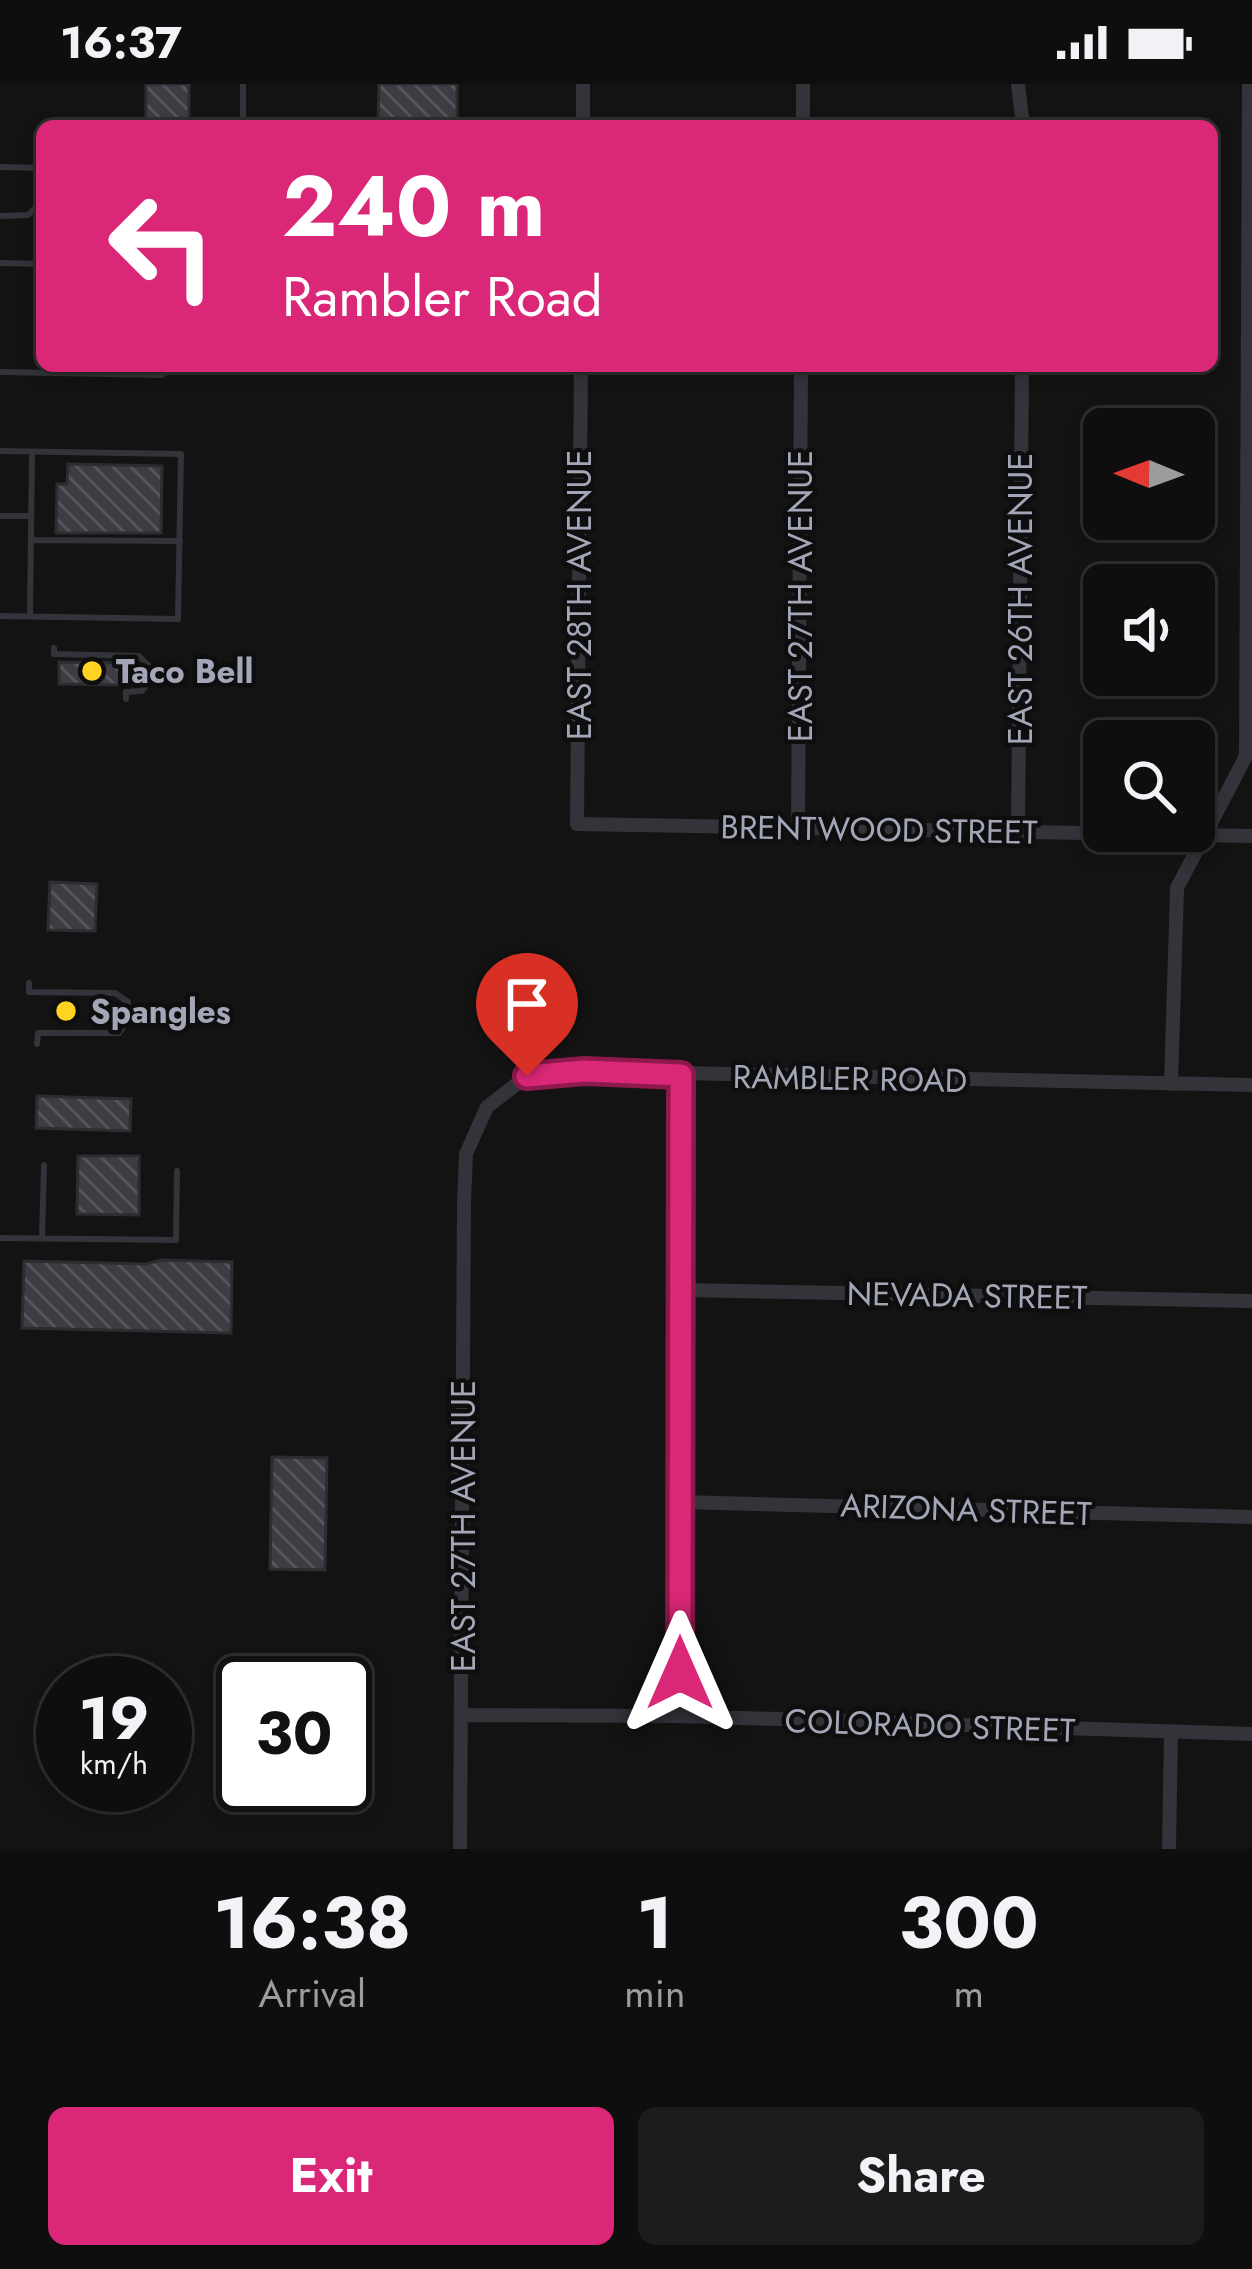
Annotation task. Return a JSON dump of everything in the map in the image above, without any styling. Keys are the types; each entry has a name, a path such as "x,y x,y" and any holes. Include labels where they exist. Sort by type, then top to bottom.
{"street":[{"path":"583,84 583,120"},
{"path":"803,84 803,120"},
{"path":"1018,84 1022,120"},
{"path":"1215,812 1246,756 1249,84"},
{"name":"EAST 28TH AVENUE","path":"577,824 581,372"},
{"name":"EAST 27TH AVENUE","path":"799,826 801,372"},
{"name":"EAST 26TH AVENUE","path":"1018,832 1022,372"},
{"name":"BRENTWOOD STREET","path":"577,824 1083,833"},
{"name":"BRENTWOOD STREET","path":"1215,836 1252,836"},
{"path":"1172,1084 1177,887 1194,852"},
{"name":"RAMBLER ROAD","path":"464,1202 466,1154 487,1107 527,1076 585,1071 1252,1085"},
{"path":"679,1716 681,1075"},
{"name":"EAST 27TH AVENUE","path":"460,1849 464,1202"},
{"name":"NEVADA STREET","path":"682,1290 1252,1301"},
{"name":"ARIZONA STREET","path":"680,1502 1252,1517"},
{"name":"COLORADO STREET","path":"463,1715 679,1716 1252,1733"},
{"path":"1168,1849 1171,1733"}],"lane":[{"path":"243,84 243,120"},
{"path":"0,167 36,168"},
{"path":"0,216 28,214 36,207"},
{"path":"0,262 36,264"},
{"path":"0,372 36,370"},
{"path":"107,372 167,372"},
{"path":"0,451 181,454 178,620 0,616"},
{"path":"30,616 32,452"},
{"path":"0,516 31,516"},
{"path":"31,540 180,541"},
{"path":"54,648 54,654 139,656 149,667 149,681 142,691 126,692 126,699"},
{"path":"29,983 29,992 116,993 128,1002 128,1020 119,1033 38,1033 38,1045"},
{"path":"42,1238 44,1165"},
{"path":"0,1238 176,1240 177,1171"}],"building":[{"path":"146,84 189,84 189,120 146,120"},
{"path":"379,84 457,84 457,120 378,120"},
{"path":"68,464 162,466 161,533 56,533 57,484 67,484"},
{"name":"Taco Bell","path":"59,662 126,663 125,685 59,684"},
{"path":"50,882 97,884 95,931 48,930"},
{"path":"37,1096 131,1099 130,1131 36,1128"},
{"path":"78,1156 139,1156 139,1215 77,1214"},
{"path":"161,1260 232,1262 231,1333 22,1328 24,1261 146,1264"},
{"path":"272,1457 327,1458 325,1570 270,1569"}],"place":[{"name":"Taco Bell","path":"92,671"},
{"name":"Spangles","path":"66,1011"}],"route":[{"path":"527,1076 585,1071 681,1075 680,1673"}]}
